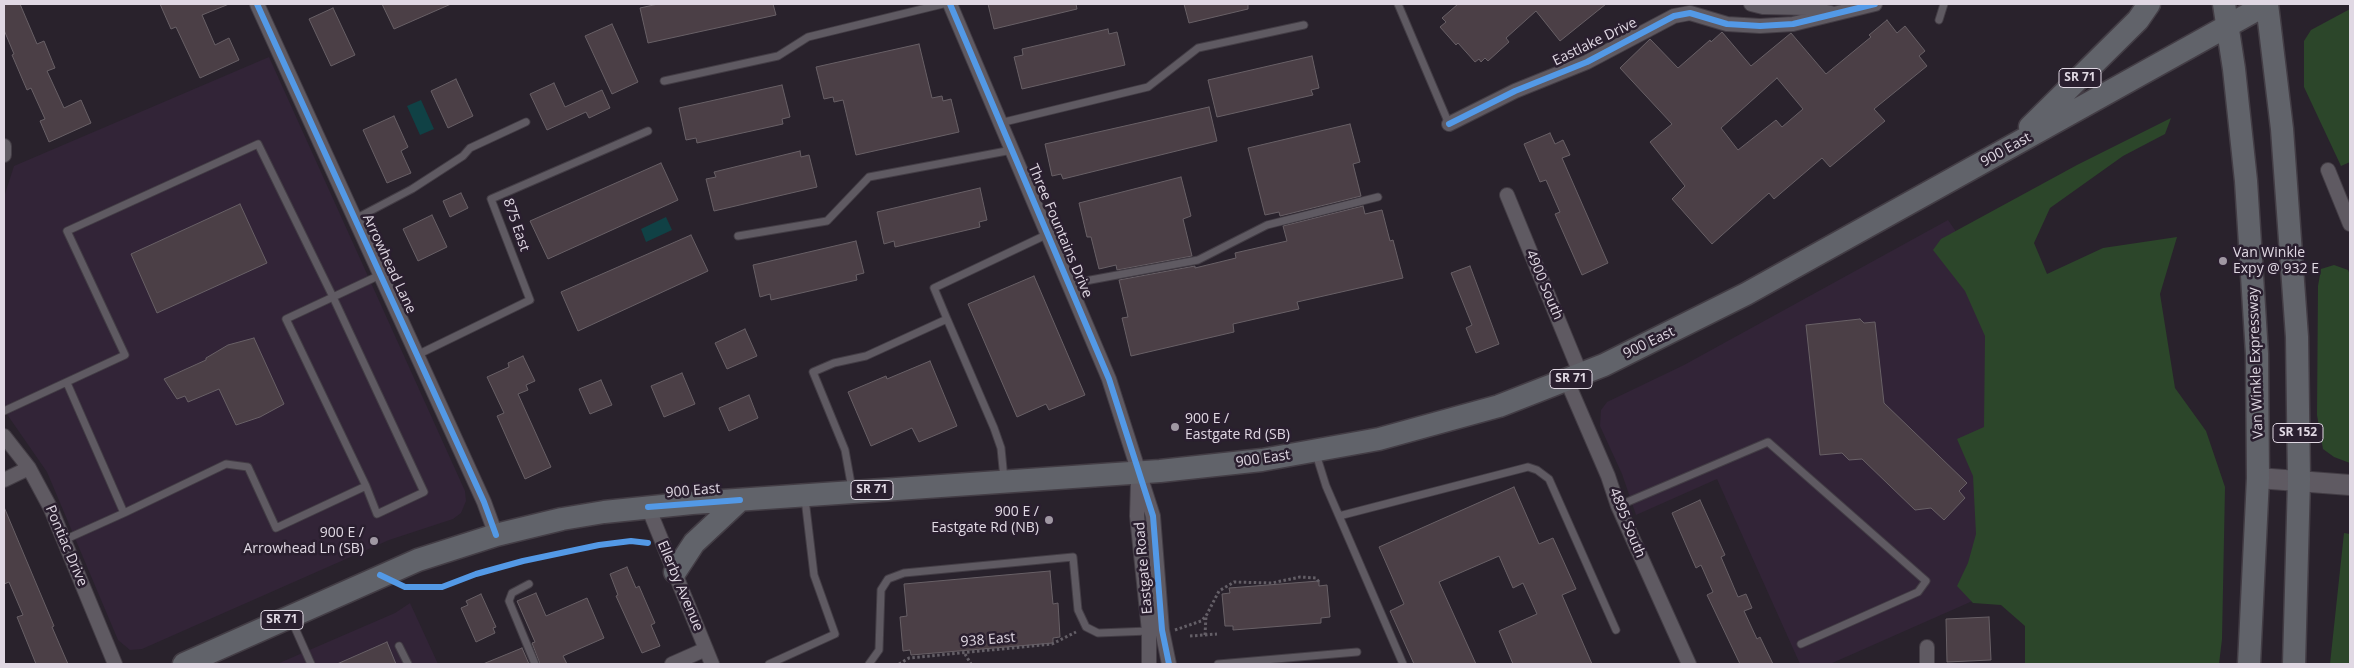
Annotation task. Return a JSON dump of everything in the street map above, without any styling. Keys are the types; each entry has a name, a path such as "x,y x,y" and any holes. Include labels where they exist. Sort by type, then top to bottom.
{"main road":[{"name":"SR 71","path":"2008,149 2138,20 2149,4"},
{"name":"Van Winkle Expressway","path":"2224,4 2246,181 2254,293 2258,478 2249,664"},
{"name":"900 East","path":"186,664 418,560 496,535 562,519 648,507 1138,472 1262,460 1315,452 1441,424 1574,378 1737,298 2267,4"},
{"name":"SR 152","path":"2267,4 2282,129 2294,269 2299,480 2294,664"},
{"path":"2258,478 2350,485"},
{"path":"674,572 694,543 740,500"}],"street":[{"name":"Arrowhead Lane","path":"257,4 484,502 496,535"},
{"name":"Three Fountains Drive","path":"950,4 1109,379 1138,472"},
{"path":"1751,4 1763,7 1808,8 1831,13"},
{"name":"Eastlake Drive","path":"1449,124 1515,92 1587,62 1674,16 1690,13 1727,24 1760,26 1817,20 1831,13 1876,4"},
{"path":"4,146 4,155"},
{"path":"2328,170 2350,224"},
{"name":"4900 South","path":"1506,195 1574,378"},
{"name":"4895 South","path":"1574,378 1618,506 1689,664"},
{"name":"Pontiac Drive","path":"4,436 29,468 45,496 115,664"},
{"path":"4,480 29,468"},
{"name":"Eastgate Road","path":"1138,472 1153,516 1162,630 1168,664"},
{"name":"Ellerby Avenue","path":"648,507 712,664"},
{"name":"Eastgate Road","path":"1149,664 1162,630"},
{"path":"1927,646 1927,664"},
{"path":"672,664 706,649"}],"lane":[{"path":"664,82 778,56 808,37 942,4"},
{"path":"1398,4 1449,124"},
{"path":"1939,20 1944,4"},
{"path":"1000,122 1148,87 1198,48 1304,25"},
{"path":"354,219 412,189 463,156 470,148 526,122"},
{"name":"875 East","path":"417,355 530,300 491,199 648,131"},
{"path":"4,411 126,355 68,230 258,144 333,297 424,492 377,514 366,486 286,319 333,297 380,275"},
{"path":"738,236 827,221 869,177 1012,150"},
{"path":"1069,284 1198,260 1267,225 1378,197"},
{"path":"1004,482 1001,448 994,428 934,288 1048,234"},
{"path":"852,492 845,450 813,372 834,363 866,356 947,319"},
{"path":"68,383 124,513"},
{"path":"1618,506 1768,442 1926,581 1918,592 1801,644"},
{"path":"1315,452 1326,486 1403,664"},
{"path":"64,540 226,464 248,467 276,528 366,486"},
{"path":"1339,516 1528,467 1549,479 1616,630"},
{"path":"769,664 835,634 814,575 804,496"},
{"path":"869,664 879,650 881,590 888,579 899,574 1073,557 1078,610 1086,627 1098,633 1162,630"},
{"path":"529,584 512,593 509,601 536,664"},
{"path":"290,616 312,664"},
{"path":"399,646 408,664"},
{"path":"1218,664 1357,652"}],"path":[{"path":"1205,635 1206,616 1219,591 1234,582 1272,583 1300,576 1316,578 1319,582"},
{"path":"1162,630 1195,624 1206,616"},
{"path":"1190,636 1217,634"},
{"path":"965,653 971,664"}],"shaded area":[{"path":"269,57 465,491 466,501 461,513 453,519 389,540 142,649 130,650 118,640 47,472 4,410 4,197 14,166"},
{"path":"1948,220 1978,263 2031,571 1968,603 1830,664 1800,664 1717,479 1636,515 1622,474 1600,426 1601,410 1607,402 1684,365"},
{"path":"410,603 438,664 277,664 395,613"}],"green space":[{"path":"2350,9 2350,162 2341,166 2304,87 2304,41 2311,30"},
{"path":"2171,118 2165,134 2123,156 2050,208 2034,243 2047,274 2103,248 2177,237 2160,294 2175,388 2206,431 2225,487 2222,639 2219,664 2025,664 2025,626 2001,605 1973,603 1957,586 1968,563 1976,534 1973,476 1957,439 1984,427 1985,336 1965,291 1933,250 1941,239 2077,165"},
{"path":"2334,265 2348,270 2350,275 2350,463 2334,457 2323,449 2317,415 2318,286 2321,269"},
{"path":"2344,533 2350,534 2350,664 2330,664"}],"water":[{"path":"421,100 434,129 420,135 407,106"},
{"path":"666,217 672,230 646,242 641,229"}],"building":[{"path":"4,4 20,4 37,44 44,41 55,68 47,71 64,108 81,100 91,123 49,142 40,121 45,119 31,88 27,90 12,55 14,54 4,30"},
{"path":"160,4 229,4 202,15 215,45 229,38 239,60 200,78 176,27 171,29"},
{"path":"382,4 451,4 394,29"},
{"path":"658,4 773,4 776,15 648,43 640,8"},
{"path":"988,4 1076,4 1077,9 994,29"},
{"path":"1184,4 1248,4 1248,9 1189,23"},
{"path":"1458,4 1606,4 1560,41 1536,11 1506,38 1509,42 1488,61 1485,58 1481,62 1479,59 1475,62 1440,27 1446,22 1442,18"},
{"path":"333,8 355,55 331,66 309,19"},
{"path":"1887,20 1897,33 1905,26 1925,51 1919,56 1927,66 1874,109 1885,121 1830,167 1822,158 1774,199 1769,193 1712,244 1672,199 1685,186 1650,142 1672,124 1620,68 1650,39 1678,68 1722,32 1751,66 1791,33 1826,74 1871,37 1869,35","holes":["1777,78 1803,109 1782,127 1776,120 1738,150 1721,128"]},
{"path":"612,24 638,82 612,94 585,36"},
{"path":"1108,29 1109,34 1117,32 1125,65 1022,89 1014,57 1023,55 1022,49"},
{"path":"919,44 932,98 942,96 943,101 951,99 959,132 856,155 843,100 834,102 833,97 824,99 816,67"},
{"path":"1312,56 1319,88 1311,90 1313,95 1217,117 1208,80"},
{"path":"456,79 473,116 448,128 431,91"},
{"path":"554,83 565,107 602,90 610,108 589,118 586,112 547,130 530,94"},
{"path":"782,85 790,117 782,119 783,124 697,143 696,138 686,140 679,108"},
{"path":"1209,107 1217,141 1063,179 1061,174 1052,176 1045,144"},
{"path":"394,116 408,147 401,151 411,173 387,183 363,130"},
{"path":"1350,124 1360,162 1353,164 1361,196 1280,216 1279,212 1265,215 1248,148"},
{"path":"1550,133 1555,144 1563,140 1570,155 1562,158 1608,263 1582,275 1555,214 1560,212 1546,180 1540,182 1524,144"},
{"path":"800,151 801,157 809,155 817,187 714,211 706,179 716,177 714,172"},
{"path":"661,163 678,200 548,259 530,221"},
{"path":"1181,177 1191,216 1183,219 1192,256 1117,270 1116,265 1099,269 1091,237 1087,237 1079,203"},
{"path":"980,188 987,220 979,222 980,227 895,247 894,241 884,244 877,212"},
{"path":"461,193 468,208 450,217 443,201"},
{"path":"240,204 267,263 157,313 131,254"},
{"path":"1363,206 1365,214 1382,210 1390,241 1393,240 1403,278 1297,302 1299,309 1233,324 1234,332 1131,356 1122,318 1128,317 1119,280 1195,266 1195,268 1236,258 1235,253 1287,241 1283,226"},
{"path":"432,215 447,247 418,261 403,229"},
{"path":"691,235 708,271 578,331 561,292"},
{"path":"856,241 864,273 856,275 857,280 771,300 770,294 760,297 753,265"},
{"path":"1470,266 1499,344 1476,353 1466,328 1472,325 1451,273"},
{"path":"1034,276 1085,395 1049,410 1046,404 1017,417 968,304"},
{"path":"1860,319 1864,323 1875,322 1884,403 1967,483 1959,491 1965,498 1944,520 1931,508 1915,510 1862,459 1849,460 1842,453 1820,455 1806,325"},
{"path":"745,329 757,356 727,369 715,343"},
{"path":"254,338 284,404 260,417 236,425 219,389 188,402 185,396 177,399 164,379 206,360 206,358 228,345"},
{"path":"523,356 535,381 526,385 528,390 518,394 551,467 525,479 497,416 504,413 487,377 509,367 508,363"},
{"path":"930,361 957,426 919,442 912,428 871,446 848,392 886,376 887,379"},
{"path":"682,373 695,404 664,417 651,386"},
{"path":"601,380 612,405 590,414 579,389"},
{"path":"749,395 758,418 729,431 719,408"},
{"path":"1514,487 1539,544 1553,538 1576,589 1562,595 1592,664 1513,664 1499,631 1537,614 1523,583 1513,588 1499,556 1439,582 1476,664 1414,664 1390,611 1404,604 1379,547"},
{"path":"1700,500 1725,555 1721,557 1738,597 1746,594 1752,608 1744,611 1757,639 1760,637 1773,664 1740,664 1707,595 1713,592 1701,565 1696,568 1672,513"},
{"path":"4,507 68,664 36,664 17,617 23,615 9,582 4,584"},
{"path":"627,567 636,588 639,586 655,623 651,625 660,646 642,653 616,596 618,595 610,574"},
{"path":"1050,571 1053,604 1058,603 1060,637 1053,638 1053,643 911,655 910,650 903,651 900,617 907,616 904,584"},
{"path":"1319,581 1319,586 1327,585 1330,617 1321,618 1321,623 1233,630 1233,626 1225,626 1222,594 1230,593 1229,588"},
{"path":"536,593 546,616 587,598 604,638 563,656 567,664 540,664 532,643 535,642 517,601"},
{"path":"481,594 496,627 493,628 495,633 476,642 461,608 468,605 466,601"},
{"path":"1989,617 1991,660 1947,662 1946,619"},
{"path":"387,642 396,664 337,664"},
{"path":"522,648 529,664 483,664"}],"cycle path":[{"path":"257,4 484,502 496,535"},
{"path":"950,4 1109,379 1153,516 1162,630 1169,664"},
{"path":"1449,124 1515,91 1587,62 1674,16 1690,13 1727,24 1760,26 1793,24 1875,4"},
{"path":"648,507 740,500"},
{"path":"380,575 405,587 442,587 476,574 523,561 599,545 631,541 648,543"}],"place":[{"name":"Van Winkle Expy @ 932 E","path":"2223,261"},
{"name":"900 E / Eastgate Rd (SB)","path":"1175,427"},
{"name":"900 E / Eastgate Rd (NB)","path":"1049,520"},
{"name":"900 E / Arrowhead Ln (SB)","path":"374,541"}]}
